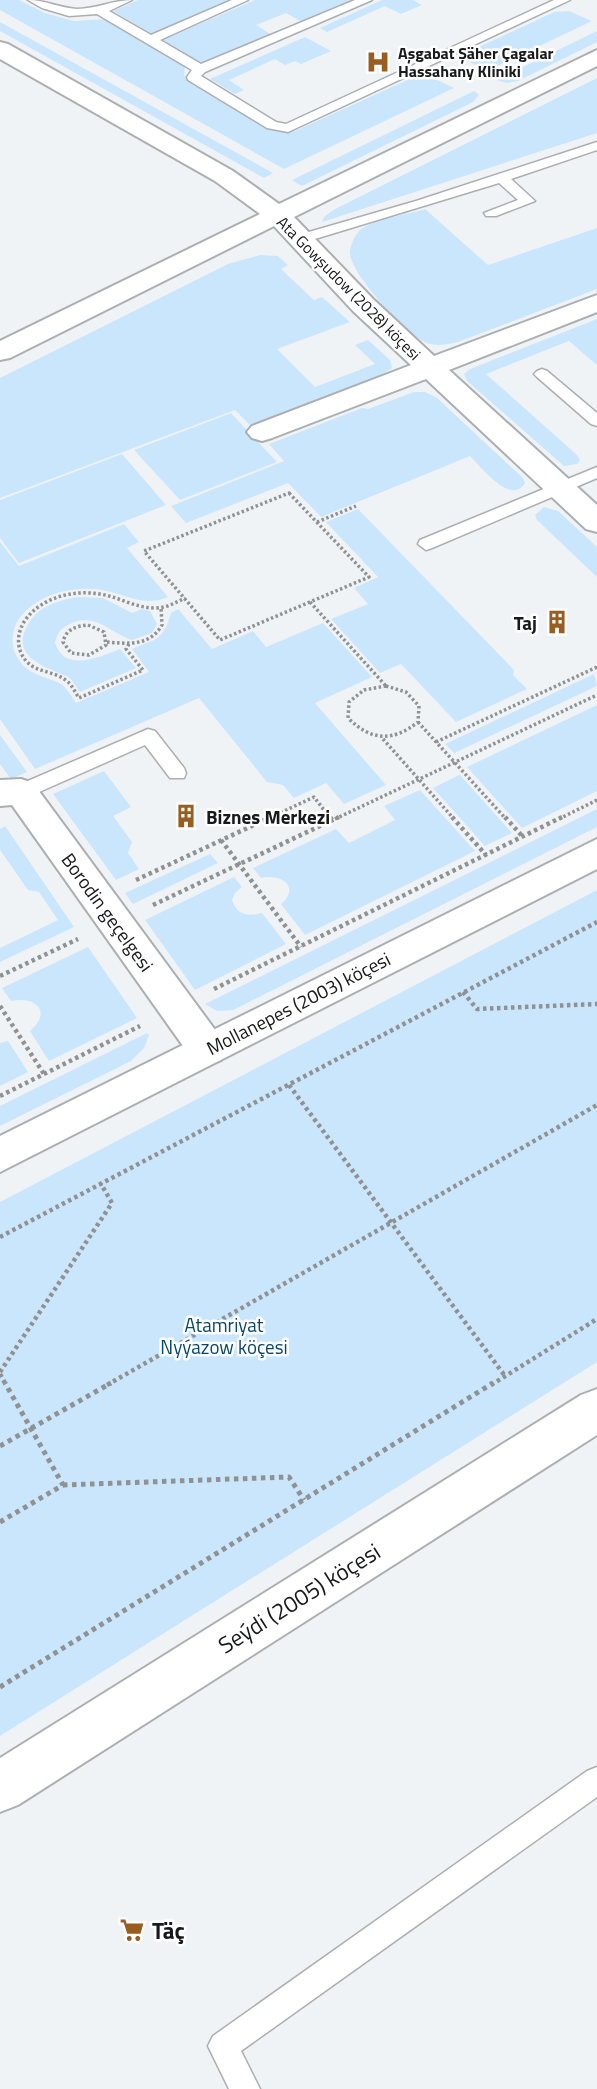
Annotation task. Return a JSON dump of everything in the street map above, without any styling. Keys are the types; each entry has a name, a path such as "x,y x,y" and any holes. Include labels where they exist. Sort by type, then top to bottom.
{"street":[{"name":"Ata Gowşudow (2028) köçesi","path":"0,49 224,176 278,215 429,368 597,522"},
{"path":"0,352 597,57"},
{"path":"262,432 597,303"},
{"name":"Borodin geçelgesi","path":"11,793 207,1049"},
{"name":"Mollanepes (2003) köçesi","path":"0,1155 597,853"},
{"name":"Seýdi (2005) köçesi","path":"0,1787 597,1410"}],"lane":[{"path":"34,0 58,12 93,13 126,0"},
{"path":"150,40 243,0"},
{"path":"366,0 200,69 193,77 272,125 288,128 564,0"},
{"path":"101,11 200,69"},
{"path":"300,239 597,146"},
{"path":"491,213 528,201 501,177"},
{"path":"542,374 597,421"},
{"path":"426,544 597,472"},
{"path":"11,793 148,736 177,773"},
{"path":"245,2089 223,2046 597,1781"}],"path":[{"path":"289,493 369,577 220,640 185,598 144,551 289,493"},
{"path":"317,522 356,506"},
{"path":"129,645 127,649 143,670 79,698 66,680 33,668 25,660 18,642 19,632 30,614 40,606 64,595 105,595 128,604 161,608 185,598"},
{"path":"310,602 386,686"},
{"path":"107,642 129,645 155,636 162,625 161,608"},
{"path":"88,625 101,629 107,642 100,651 81,656 68,652 63,642 70,630 88,625"},
{"path":"436,742 597,667"},
{"path":"386,686 406,692 419,706 418,722 404,735 382,739 360,732 348,718 349,702 364,690 386,686"},
{"path":"147,907 597,695"},
{"path":"418,722 523,837"},
{"path":"382,739 486,855"},
{"path":"133,881 314,797 332,820"},
{"path":"211,991 597,800"},
{"path":"221,840 301,947"},
{"path":"0,1237 597,922"},
{"path":"0,976 81,937"},
{"path":"463,992 477,1009 597,1004"},
{"path":"0,1006 44,1074"},
{"path":"0,1096 142,1026"},
{"path":"289,1085 505,1376"},
{"path":"0,1446 597,1105"},
{"path":"63,1485 0,1373 113,1203 101,1184"},
{"path":"0,1687 597,1319"},
{"path":"0,1522 63,1485 289,1476 303,1500"}],"green space":[{"path":"0,0 19,0 45,13 74,21 106,19 185,65 184,75 188,80 279,132 295,131 423,73 454,88 284,169 0,10"},
{"path":"138,0 230,0 152,34 113,11"},
{"path":"255,0 355,0 302,22 286,13 256,25 272,35 202,64 162,40"},
{"path":"382,0 413,0 422,5 401,14 385,6 327,32 320,28"},
{"path":"569,11 592,21 487,71 462,58 462,55 554,12"},
{"path":"0,22 273,173 264,178 0,31"},
{"path":"597,31 597,42 518,81 507,83 496,80"},
{"path":"305,37 331,51 301,64 295,61 285,65 275,59 229,80 244,90 235,94 210,79"},
{"path":"597,78 597,133 322,222 324,217 335,209"},
{"path":"474,91 479,95 473,102 302,186 292,180"},
{"path":"425,209 488,265 597,228 597,289 458,342 439,345 427,343 407,329 382,304 361,277 350,255 355,236 364,227"},
{"path":"260,255 278,256 288,265 281,269 314,300 322,297 350,322 277,349 315,387 375,364 355,345 368,340 390,360 392,368 381,375 250,425 235,410 0,498 0,378 228,264"},
{"path":"597,319 597,365 569,341 486,374 580,460 577,464 564,466 467,381 464,374 470,369"},
{"path":"414,392 425,392 437,398 523,478 525,483 519,489 504,487 470,456 321,517 288,483 186,523 171,506 284,461 269,444 362,408 368,409"},
{"path":"231,413 277,462 180,500 134,450"},
{"path":"122,454 166,505 19,563 0,538 0,500"},
{"path":"544,507 558,511 597,547 597,577 537,520 535,515"},
{"path":"358,509 514,670 513,675 527,689 456,722 401,664 380,673 331,619 368,604 354,588 378,577 326,522"},
{"path":"124,524 139,542 127,548 168,597 144,601 107,591 82,589 69,590 44,599 23,614 14,629 13,647 23,665 32,672 62,684 76,703 149,672 132,649 157,638 165,629 171,613 178,609 212,649 253,631 266,647 323,623 372,677 315,703 386,785 344,804 326,783 294,798 283,785 267,782 199,698 35,769 0,719 0,542 19,566"},
{"path":"78,597 103,598 132,613 142,609 150,611 157,624 152,633 132,640 93,621 77,621 63,628 55,643 67,658 93,659 120,649 136,668 80,692 68,677 31,657 23,642 24,632 40,610"},
{"path":"594,674 597,686 454,753 445,744"},
{"path":"597,705 597,791 522,828 467,767"},
{"path":"0,735 27,772 11,779 0,764"},
{"path":"104,771 131,807 113,816 132,842 128,853 139,869 116,880 53,794"},
{"path":"460,775 512,833 485,846 433,788"},
{"path":"420,790 475,851 305,935 281,904 289,892 286,883 275,878 261,878 253,868 336,829 349,843 395,820 384,806"},
{"path":"597,809 597,827 233,1010 217,1011 205,1004"},
{"path":"5,826 74,927 0,962 0,948 58,920 39,892 28,890 0,850 0,829"},
{"path":"210,854 218,863 133,904 125,893"},
{"path":"234,877 242,887 232,900 237,909 248,915 262,913 286,944 195,990 145,920"},
{"name":"Atamriyat Nyýazow köçesi","path":"597,890 597,1362 0,1736 0,1202"},
{"path":"88,947 137,1018 49,1061 30,1031 40,1017 38,1007 27,1001 11,1001 2,988"},
{"path":"147,1033 149,1035 144,1048 131,1061 0,1126 0,1106"},
{"path":"8,1041 28,1072 0,1086 0,1043"}],"place":[{"name":"Aşgabat Şäher Çagalar Hassahany Kliniki","path":"378,62"},
{"name":"Taj","path":"557,622"},
{"name":"Biznes Merkezi","path":"186,816"},
{"name":"Täç","path":"132,1930"}]}
